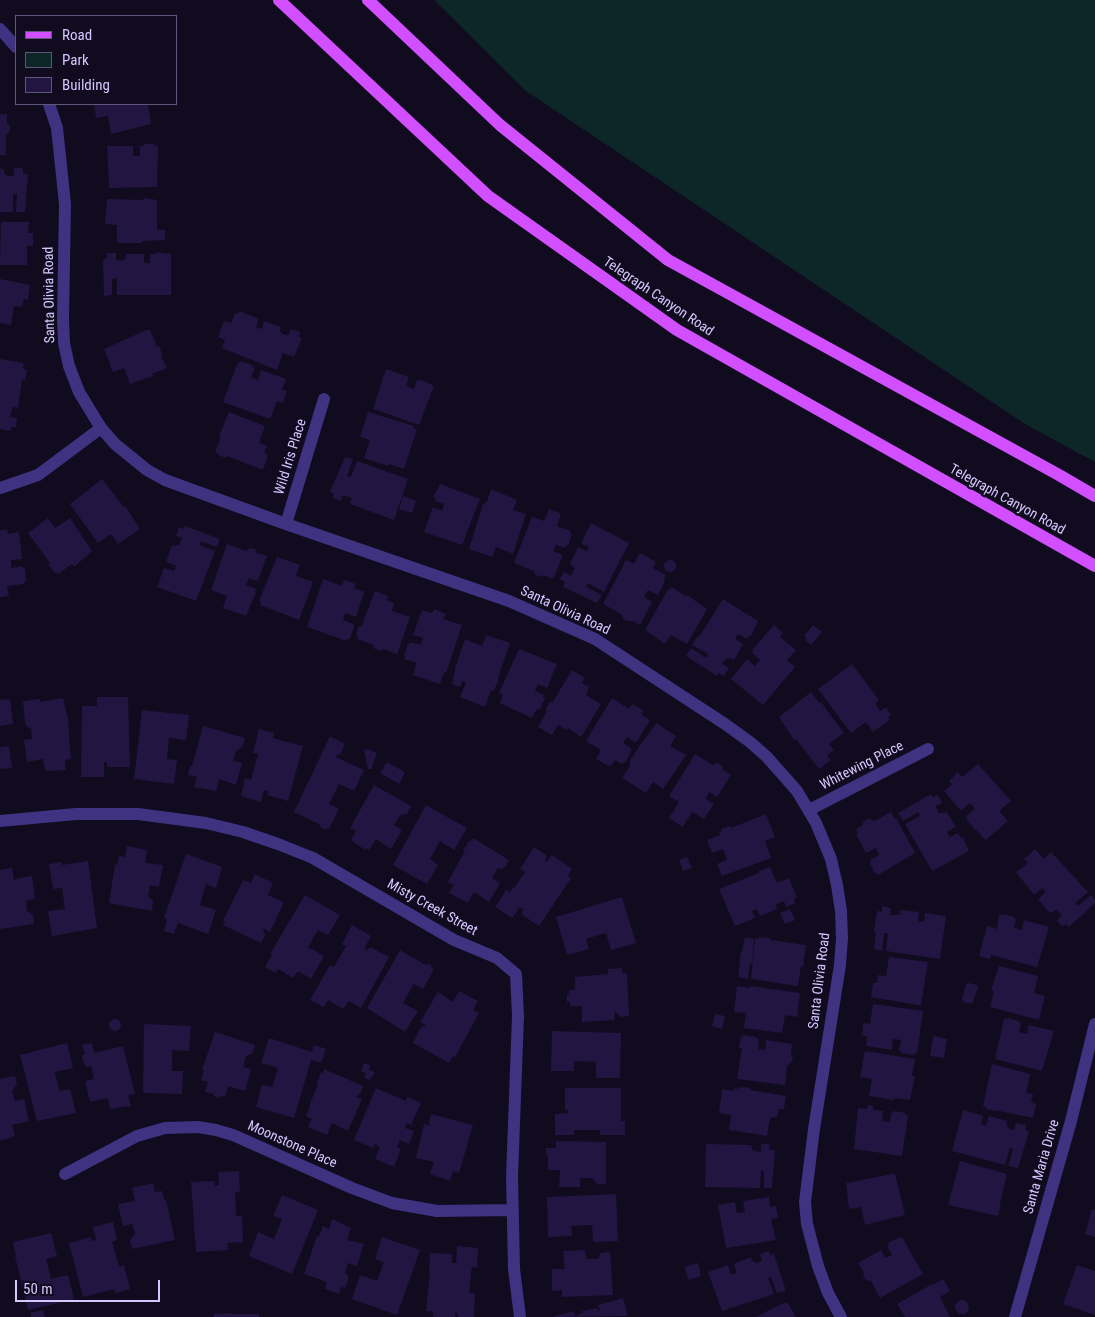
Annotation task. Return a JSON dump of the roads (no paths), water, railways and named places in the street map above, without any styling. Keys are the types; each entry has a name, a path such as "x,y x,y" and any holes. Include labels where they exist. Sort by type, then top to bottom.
{"main road":[{"name":"Telegraph Canyon Road","path":"280,0 488,196 676,330 1095,566"},
{"path":"368,0 500,126 668,260 1095,496"}],"street":[{"path":"0,29 15,47"},
{"name":"Santa Olivia Road","path":"49,105 57,128 65,204 63,320 64,343 69,366 79,392 101,428 130,458 165,480 509,601 595,639 726,724 750,742 783,773 809,810 831,859 838,885 842,938 840,965 804,1202 807,1224 818,1266 828,1293 841,1317"},
{"name":"Wild Iris Place","path":"286,524 324,398"},
{"path":"0,488 38,475 101,428"},
{"name":"Whitewing Place","path":"809,810 928,749"},
{"name":"Misty Creek Street","path":"0,821 76,814 138,814 206,823 243,832 313,858 454,940 497,958 516,974 518,1016 512,1168 514,1269 520,1317"},
{"name":"Santa Maria Drive","path":"1015,1317 1071,1121 1095,1024"},
{"name":"Moonstone Place","path":"65,1174 137,1136 165,1128 198,1127 216,1130 233,1136 352,1188 392,1202 437,1211 513,1210"}]}
